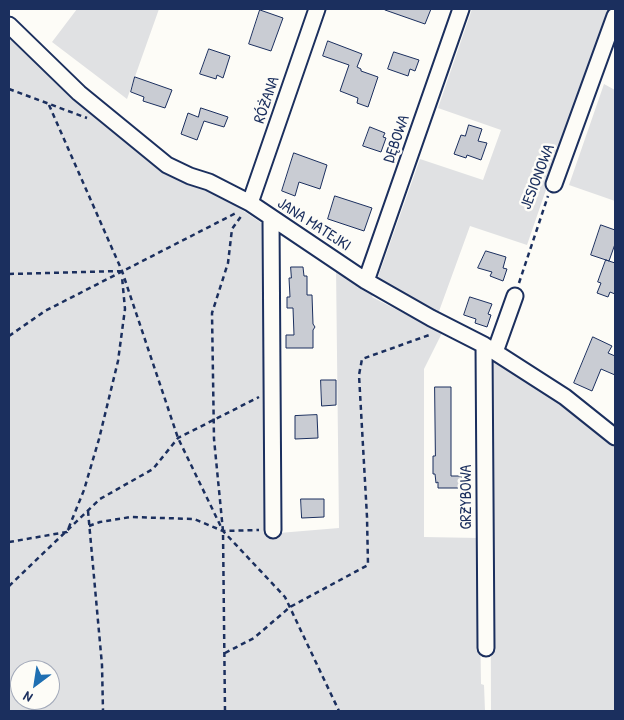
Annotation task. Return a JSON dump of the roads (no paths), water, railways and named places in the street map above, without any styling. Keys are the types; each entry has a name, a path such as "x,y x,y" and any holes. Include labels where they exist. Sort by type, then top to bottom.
{"street":[{"name":"RÓŻANA","path":"250,203 317,9"},
{"name":"DĘBOWA","path":"366,281 461,9"},
{"name":"JESIONOWA","path":"554,184 615,16"},
{"name":"JANA MATEJKI","path":"9,24 79,92 167,165 190,176 209,182 250,203 366,281 489,349 566,397 615,437"},
{"path":"271,218 273,530"},
{"path":"489,349 515,296"},
{"name":"GRZYBOWA","path":"486,648 489,349"}]}
